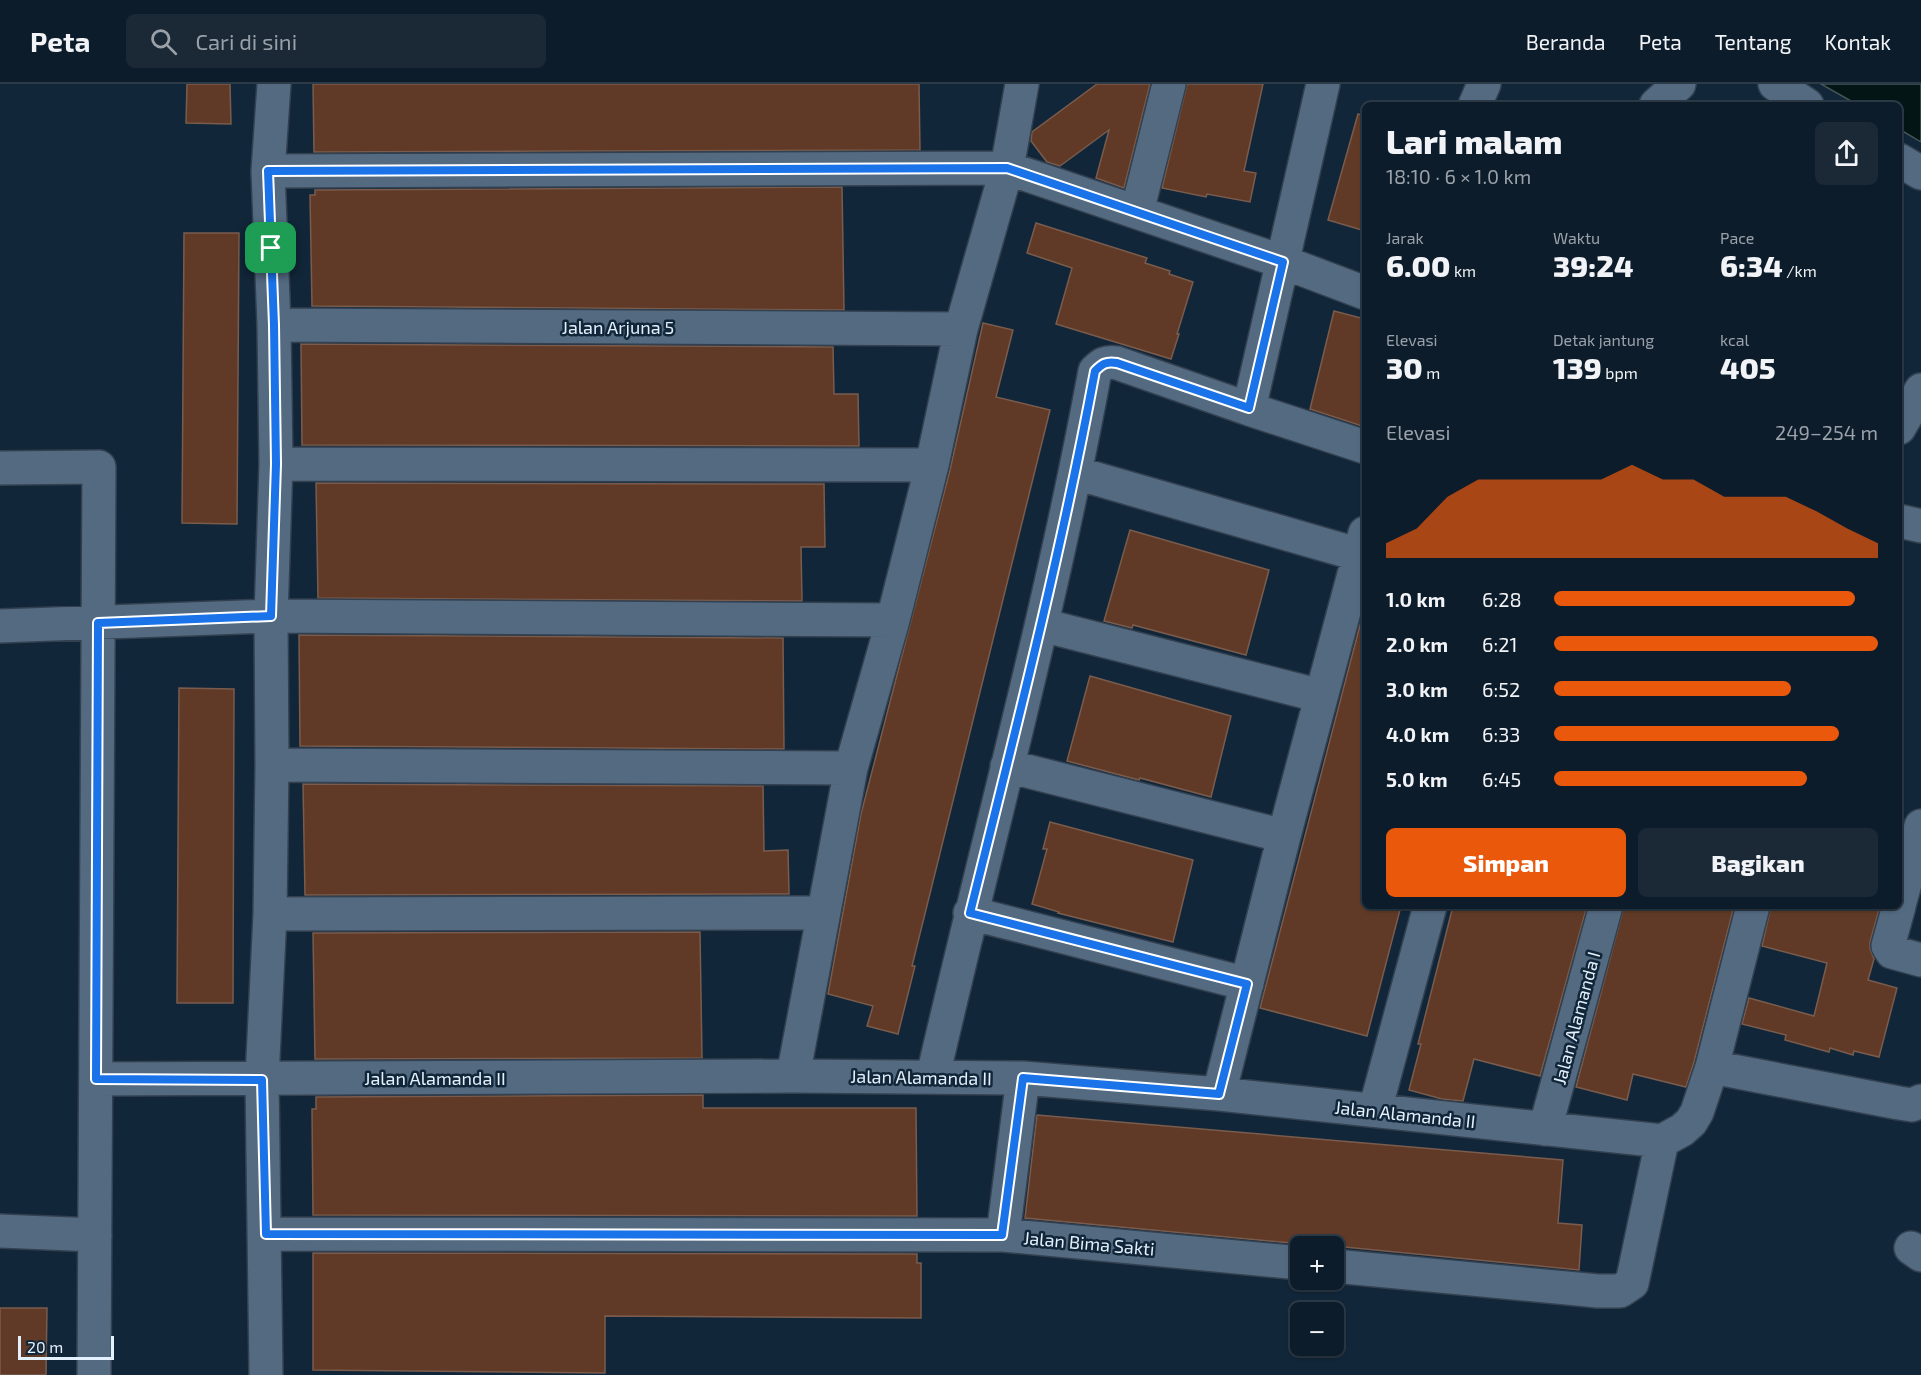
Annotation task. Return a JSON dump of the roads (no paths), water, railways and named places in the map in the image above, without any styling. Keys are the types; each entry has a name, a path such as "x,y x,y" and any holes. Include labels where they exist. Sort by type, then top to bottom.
{"street":[{"path":"266,1375 266,1234 262,1080 270,914 271,616 276,464 268,171 273,84"},
{"path":"793,1076 851,768 893,620 932,465 961,329 1007,168 1022,84"},
{"path":"1137,212 1169,84"},
{"path":"1249,408 1323,84"},
{"path":"1476,102 1484,84"},
{"path":"1659,102 1679,84"},
{"path":"1775,84 1802,102"},
{"path":"1902,162 1921,173"},
{"path":"268,171 1007,168 1283,262 1362,292"},
{"name":"Jalan Arjuna 5","path":"274,325 961,329"},
{"path":"933,1076 970,913 1042,625 1076,473 1095,371 1101,365 1109,362 1362,446"},
{"path":"1902,423 1921,390"},
{"path":"276,464 932,465"},
{"path":"0,468 99,467 94,1375"},
{"path":"1076,473 1362,544"},
{"path":"1902,521 1921,525"},
{"path":"1219,1094 1284,836 1362,548"},
{"path":"0,626 271,616 893,620"},
{"path":"1042,625 1321,696"},
{"path":"272,765 851,768"},
{"path":"1007,766 1284,836"},
{"path":"1902,895 1921,826"},
{"path":"1375,1110 1429,909"},
{"name":"Jalan Alamanda I","path":"1545,1130 1605,909"},
{"path":"1344,1267 1598,1291 1620,1291 1632,1283 1662,1141 1691,1122 1697,1112 1713,1067 1752,909"},
{"path":"1898,909 1888,946 1892,952 1921,960"},
{"path":"270,914 824,913"},
{"path":"970,913 1247,984"},
{"path":"1713,1067 1899,1103 1912,1105 1921,1101"},
{"name":"Jalan Alamanda II","path":"96,1079 793,1076 1023,1078 1219,1094 1662,1141"},
{"path":"1002,1235 1023,1078"},
{"path":"0,1231 95,1235"},
{"name":"Jalan Bima Sakti","path":"266,1234 1002,1235 1290,1262"}]}
